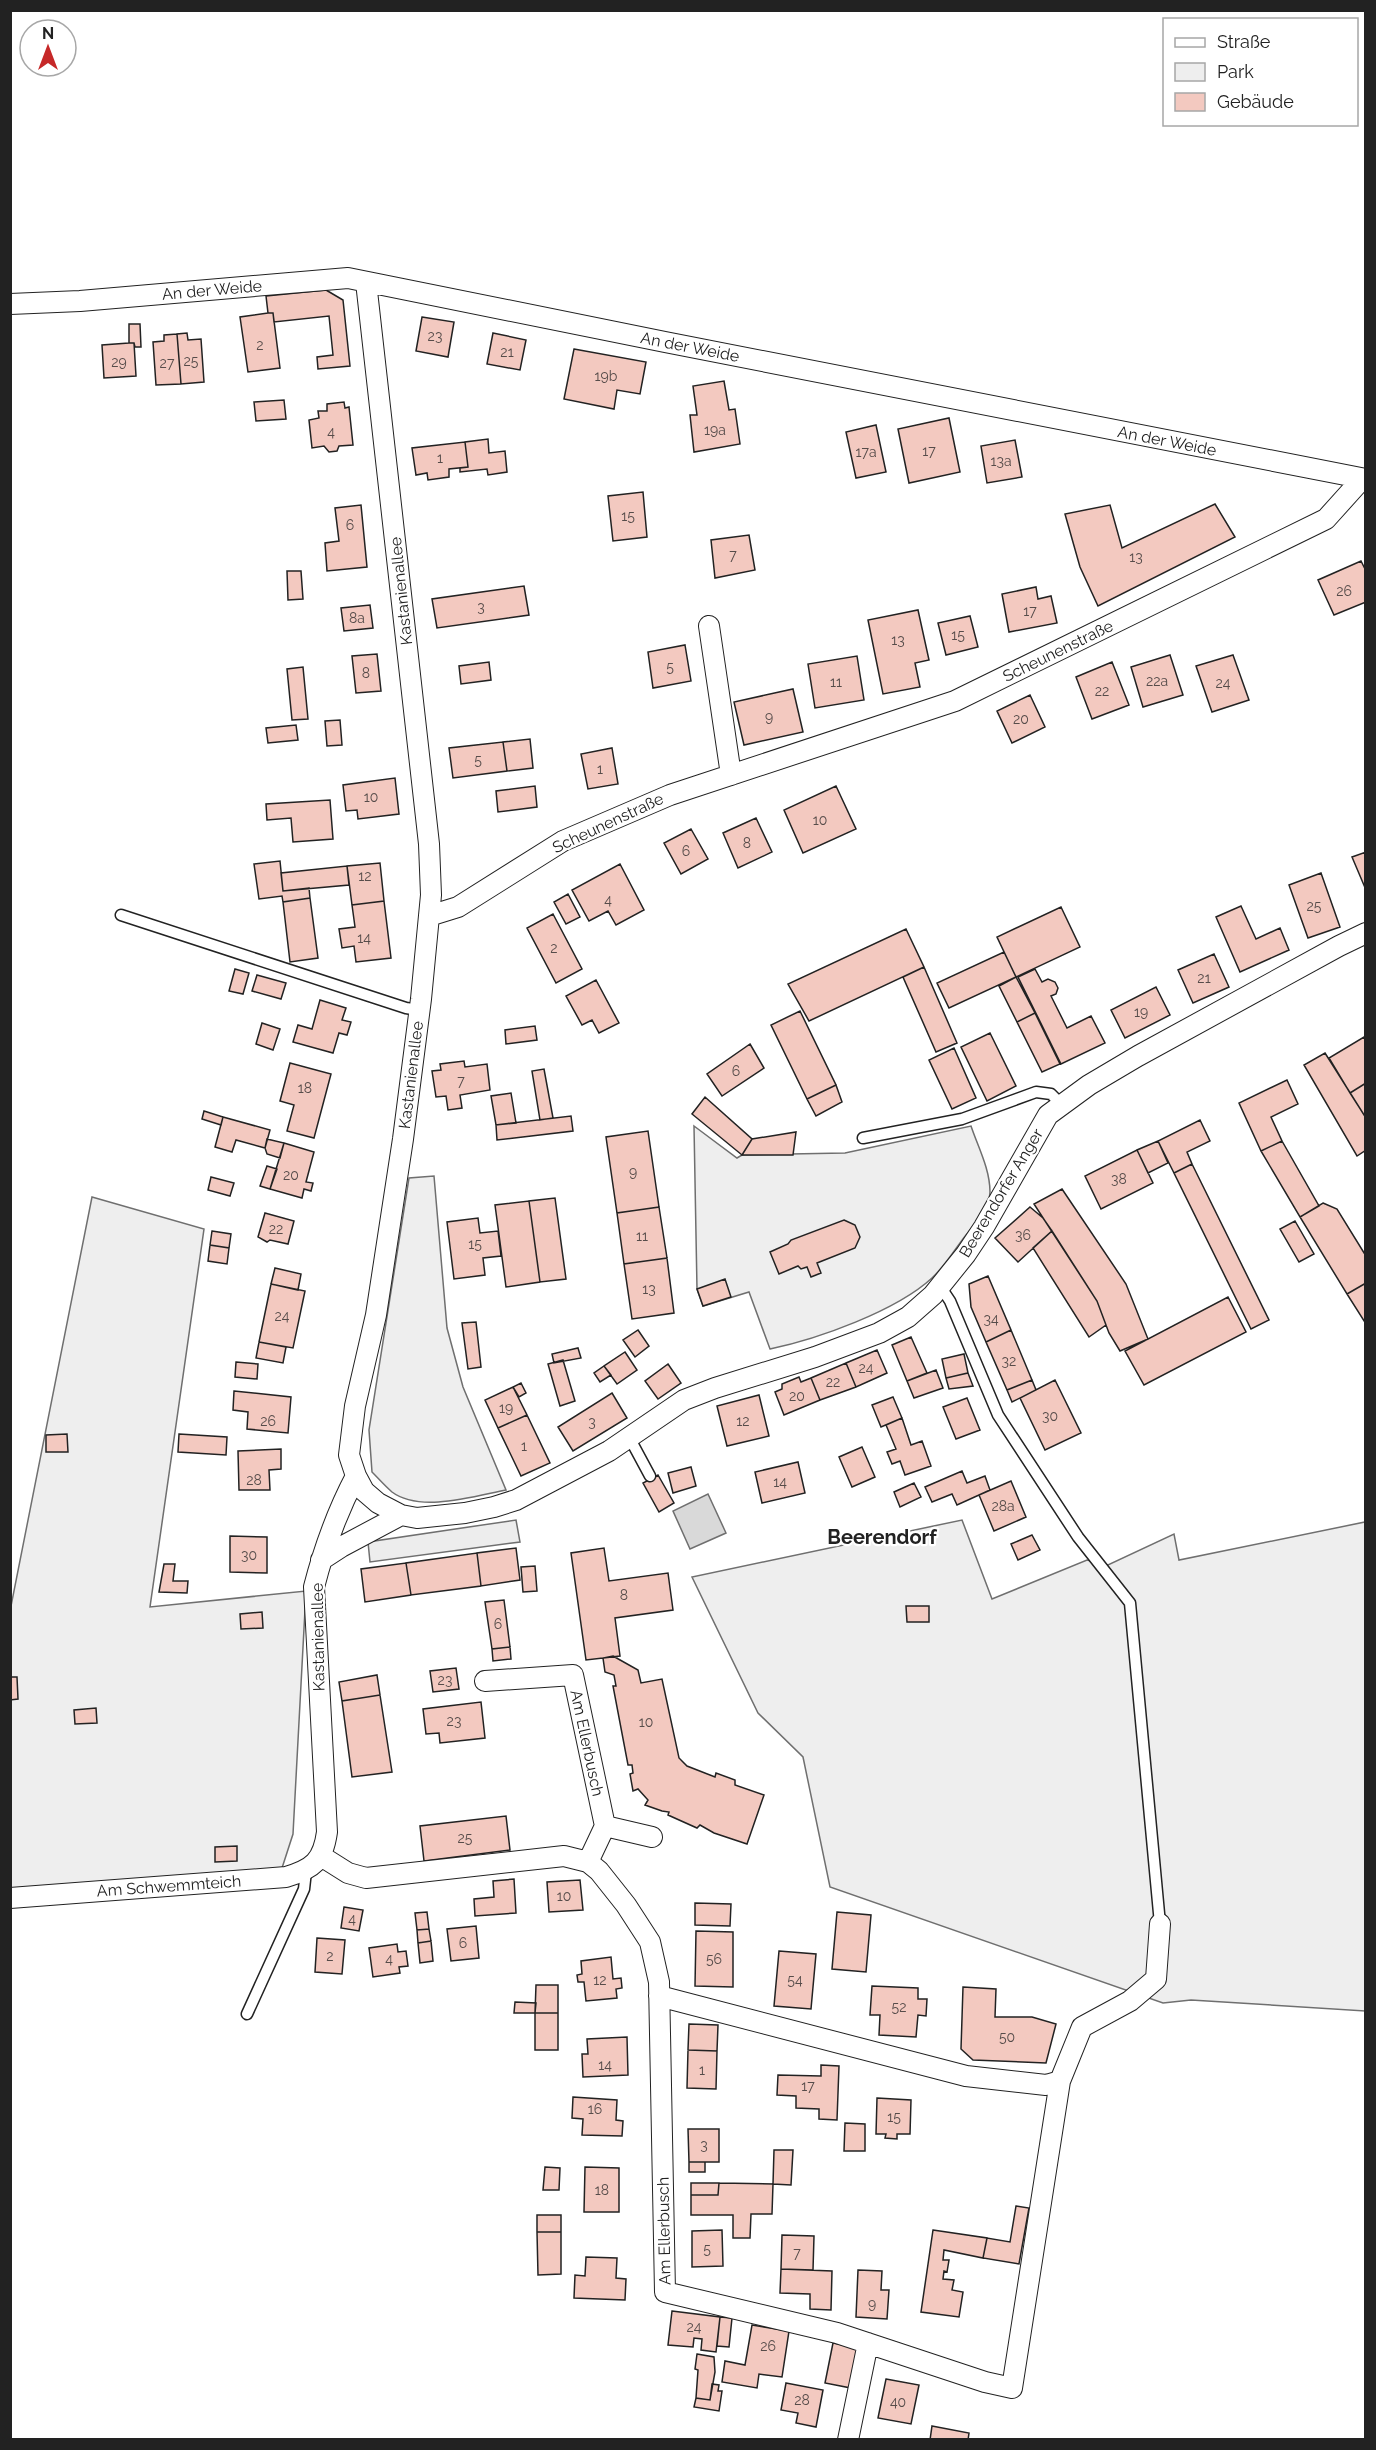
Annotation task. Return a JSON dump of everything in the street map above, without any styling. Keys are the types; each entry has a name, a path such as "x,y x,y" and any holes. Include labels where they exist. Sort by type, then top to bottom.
{"street":[{"name":"An der Weide","path":"10,304 80,301 348,278 1364,479"},
{"name":"Kastanienallee","path":"321,1856 325,1849 327,1832 314,1587 341,1504 356,1476 349,1455 355,1406 376,1315 419,1010 431,895 429,844 366,282"},
{"name":"Scheunenstraße","path":"429,916 458,907 563,841 670,795 955,701 1326,519 1364,479"},
{"path":"709,626 730,775"},
{"name":"Beerendorfer Anger","path":"356,1476 364,1491 378,1503 401,1515 417,1518 494,1507 516,1500 609,1451 684,1400 815,1357 879,1333 908,1317 940,1286 984,1227 1048,1115 1089,1085 1138,1056 1365,933"},
{"name":"Beerendorfer Anger","path":"321,1560 341,1546 401,1515"},
{"name":"Am Ellerbusch","path":"486,1682 573,1675 605,1826"},
{"path":"306,1871 321,1856 348,1873 366,1878 564,1856 588,1862 605,1826 652,1837"},
{"name":"Am Ellerbusch","path":"588,1862 599,1871 626,1905 650,1942 659,1982 665,2292 837,2333 985,2382 1012,2388 1060,2081 1082,2027 1130,2001 1156,1979 1160,1924"},
{"name":"Am Schwemmteich","path":"10,1898 286,1877 306,1871"},
{"path":"659,1996 966,2076 1046,2085 1060,2081"},
{"path":"848,2439 868,2343"}],"lane":[{"path":"121,915 406,1008 419,1010"},
{"path":"863,1138 962,1119 1036,1092 1052,1094 1062,1105"},
{"path":"940,1286 950,1301 998,1415 1078,1537 1130,1604 1160,1924"},
{"path":"629,1437 650,1476"},
{"path":"247,2014 304,1889 306,1871"}],"green space":[{"path":"694,1126 737,1158 742,1155 845,1153 971,1126 988,1175 990,1192 988,1203 946,1263 917,1290 898,1302 856,1322 770,1349 749,1292 703,1306 697,1289"},
{"path":"434,1176 447,1328 463,1387 506,1490 464,1499 432,1502 404,1498 392,1492 372,1472 369,1430 409,1178"},
{"path":"92,1197 204,1229 150,1607 306,1591 293,1834 282,1868 11,1892 11,1606"},
{"path":"962,1520 992,1599 1087,1560 1108,1565 1174,1534 1179,1560 1365,1522 1365,2011 1191,2000 1163,2003 830,1887 803,1757 758,1713 692,1577"}],"shaded area":[{"path":"708,1494 726,1533 690,1549 673,1511"},
{"path":"516,1520 520,1542 370,1562 368,1542"}],"building":[{"path":"326,290 343,300 350,366 318,369 317,357 333,355 329,316 274,322 273,313 268,313 266,296"},
{"path":"273,313 280,368 248,372 240,317"},
{"path":"422,317 454,322 448,357 416,351"},
{"path":"129,324 140,324 141,347 135,347 134,343 129,343"},
{"path":"187,333 188,340 201,339 204,382 181,384 177,334"},
{"path":"493,333 526,340 520,370 487,364"},
{"path":"177,334 181,384 156,385 153,342 164,341 164,335"},
{"path":"134,343 136,376 104,378 102,345"},
{"path":"574,349 646,362 640,394 617,390 614,409 564,399"},
{"path":"724,381 729,410 735,409 740,444 694,452 690,415 697,415 693,386"},
{"path":"284,400 286,419 256,421 254,402"},
{"path":"344,402 345,408 349,407 353,445 339,446 337,451 329,452 324,446 312,448 309,420 319,418 318,411 327,411 327,404"},
{"path":"949,418 960,472 909,483 898,429"},
{"path":"876,425 886,472 856,478 846,432"},
{"path":"488,439 489,453 505,451 507,472 488,475 487,469 460,472 460,468 468,467 465,442"},
{"path":"1015,440 1022,477 987,483 981,446"},
{"path":"465,442 468,467 449,469 449,477 428,480 427,473 416,475 412,448"},
{"path":"643,492 647,537 613,541 608,496"},
{"path":"1215,504 1235,537 1098,606 1080,567 1065,514 1110,505 1122,548"},
{"path":"361,505 367,567 327,571 325,543 339,541 335,508"},
{"path":"749,535 755,570 715,578 711,540"},
{"path":"1361,561 1366,571 1366,602 1334,615 1318,580"},
{"path":"287,571 301,571 303,599 288,600"},
{"path":"524,586 529,615 437,628 432,599"},
{"path":"1036,587 1038,599 1051,596 1057,623 1009,632 1002,594"},
{"path":"370,605 373,628 344,631 341,608"},
{"path":"918,610 929,660 915,663 920,687 883,694 868,620"},
{"path":"970,616 978,647 946,655 938,623"},
{"path":"685,645 691,681 653,688 648,652"},
{"path":"377,654 381,691 356,693 352,656"},
{"path":"1170,655 1183,695 1143,707 1131,667"},
{"path":"1233,655 1249,700 1212,712 1196,666"},
{"path":"857,656 864,700 815,708 808,664"},
{"path":"489,662 491,680 461,684 459,666"},
{"path":"1112,662 1129,705 1092,719 1076,677"},
{"path":"303,667 308,719 292,720 287,669"},
{"path":"793,689 803,732 744,745 734,702"},
{"path":"1030,695 1045,727 1012,743 997,711"},
{"path":"340,720 342,745 327,746 325,721"},
{"path":"296,725 298,740 268,743 266,728"},
{"path":"530,739 533,768 507,771 503,742"},
{"path":"503,742 507,771 453,778 449,748"},
{"path":"612,748 618,784 588,789 581,754"},
{"path":"395,778 399,814 358,819 357,810 346,811 343,785"},
{"path":"535,786 537,807 498,812 496,791"},
{"path":"836,786 856,829 803,853 784,810"},
{"path":"330,800 333,839 293,842 291,818 267,820 266,804"},
{"path":"756,818 772,852 738,868 723,833"},
{"path":"691,829 708,859 681,874 664,843"},
{"path":"1366,852 1366,890 1352,857"},
{"path":"280,861 283,891 309,888 310,898 283,902 282,896 259,899 254,864"},
{"path":"380,863 384,901 352,905 347,866"},
{"path":"620,864 644,910 616,925 608,911 589,921 572,890"},
{"path":"347,866 349,885 283,891 281,873"},
{"path":"1321,873 1340,927 1308,938 1289,885"},
{"path":"568,894 580,917 566,924 554,902"},
{"path":"310,898 318,958 290,962 283,902"},
{"path":"384,901 391,958 356,962 354,946 342,948 339,929 355,927 352,905"},
{"path":"1241,906 1256,939 1280,928 1289,950 1240,972 1216,917"},
{"path":"1061,907 1080,947 1016,977 997,937"},
{"path":"553,914 582,969 556,983 527,928"},
{"path":"906,929 924,967 809,1021 788,984"},
{"path":"1004,952 1016,977 949,1008 937,983"},
{"path":"1214,954 1229,987 1193,1003 1178,970"},
{"path":"924,967 957,1043 936,1052 903,977"},
{"path":"235,969 249,973 243,994 229,991"},
{"path":"1035,969 1042,982 1048,979 1055,982 1058,988 1056,994 1051,996 1067,1028 1091,1016 1105,1043 1061,1064 1018,977"},
{"path":"257,975 286,983 281,999 252,991"},
{"path":"1016,977 1035,1013 1017,1022 999,986"},
{"path":"596,980 619,1023 599,1033 592,1020 582,1025 566,996"},
{"path":"1156,987 1170,1015 1125,1038 1111,1010"},
{"path":"320,1000 346,1008 342,1020 351,1022 347,1035 339,1033 333,1053 293,1042 298,1025 312,1029"},
{"path":"800,1011 836,1085 807,1099 771,1025"},
{"path":"1035,1013 1060,1064 1042,1072 1017,1022"},
{"path":"262,1023 280,1029 273,1050 256,1044"},
{"path":"535,1026 537,1040 506,1044 505,1030"},
{"path":"990,1033 1016,1086 987,1101 961,1047"},
{"path":"1364,1037 1366,1040 1366,1083 1350,1093 1329,1058"},
{"path":"750,1044 764,1068 722,1096 707,1074"},
{"path":"954,1048 976,1098 952,1109 929,1060"},
{"path":"1325,1053 1366,1118 1366,1150 1357,1156 1304,1065"},
{"path":"464,1061 465,1067 487,1064 490,1090 460,1095 462,1108 448,1110 446,1096 436,1097 432,1071 441,1070 440,1064"},
{"path":"290,1063 331,1074 314,1138 287,1131 294,1105 280,1101"},
{"path":"544,1069 553,1118 540,1120 532,1071"},
{"path":"1287,1080 1298,1104 1271,1117 1282,1141 1261,1151 1239,1103"},
{"path":"1366,1083 1366,1118 1350,1093"},
{"path":"836,1085 842,1102 816,1116 807,1099"},
{"path":"511,1093 516,1123 496,1125 491,1096"},
{"path":"705,1097 752,1139 742,1155 692,1114"},
{"path":"204,1111 223,1117 221,1125 202,1119"},
{"path":"571,1116 573,1131 497,1140 496,1125"},
{"path":"223,1117 270,1130 265,1148 236,1140 232,1152 215,1147"},
{"path":"1200,1120 1210,1141 1187,1152 1192,1164 1174,1173 1158,1141"},
{"path":"648,1131 659,1207 617,1213 606,1137"},
{"path":"796,1132 793,1155 742,1155 752,1139"},
{"path":"267,1139 284,1143 280,1158 267,1154 265,1148"},
{"path":"1158,1141 1168,1163 1148,1173 1137,1150"},
{"path":"1282,1141 1319,1206 1300,1217 1261,1151"},
{"path":"284,1143 314,1152 306,1182 313,1183 311,1191 304,1189 302,1198 270,1189"},
{"path":"1137,1150 1153,1183 1101,1209 1085,1176"},
{"path":"1192,1164 1269,1320 1251,1329 1174,1173"},
{"path":"267,1166 277,1169 270,1189 260,1186"},
{"path":"211,1177 234,1183 230,1196 208,1190"},
{"path":"1062,1189 1126,1284 1148,1339 1120,1351 1109,1333 1097,1301 1034,1204"},
{"path":"555,1198 566,1279 540,1282 529,1201"},
{"path":"529,1201 540,1282 506,1287 495,1205"},
{"path":"1323,1203 1337,1209 1366,1256 1366,1283 1347,1294 1300,1217"},
{"path":"659,1207 667,1258 624,1264 617,1213"},
{"path":"1030,1207 1043,1218 1052,1231 1018,1262 995,1238"},
{"path":"265,1213 294,1221 288,1244 270,1240 267,1242 258,1237"},
{"path":"478,1218 480,1233 498,1231 501,1256 483,1258 485,1275 454,1279 447,1222"},
{"path":"844,1220 855,1225 860,1237 855,1248 817,1263 821,1273 811,1277 807,1267 801,1269 798,1266 779,1274 770,1252 788,1244 791,1240"},
{"path":"1295,1221 1314,1254 1299,1262 1280,1229"},
{"path":"212,1231 231,1234 229,1248 210,1245"},
{"path":"1052,1231 1097,1301 1106,1325 1089,1337 1033,1248"},
{"path":"210,1245 229,1248 227,1264 208,1261"},
{"path":"667,1258 674,1313 632,1319 624,1264"},
{"path":"275,1268 301,1274 298,1290 271,1284"},
{"path":"988,1276 1011,1330 986,1342 971,1307 969,1284"},
{"path":"725,1279 731,1297 703,1306 697,1289"},
{"path":"1366,1283 1366,1324 1347,1294"},
{"path":"271,1284 305,1291 293,1348 259,1342"},
{"path":"1228,1297 1246,1332 1144,1385 1125,1351"},
{"path":"476,1322 481,1367 468,1369 462,1323"},
{"path":"638,1330 649,1346 635,1357 623,1340"},
{"path":"1011,1330 1032,1380 1007,1390 986,1342"},
{"path":"911,1337 927,1373 907,1381 892,1345"},
{"path":"259,1342 286,1347 283,1363 256,1358"},
{"path":"578,1348 581,1358 554,1363 552,1354"},
{"path":"877,1350 887,1373 856,1387 846,1363"},
{"path":"625,1352 637,1370 617,1384 604,1366"},
{"path":"964,1354 968,1373 946,1378 942,1359"},
{"path":"563,1360 575,1401 560,1406 548,1364"},
{"path":"236,1362 258,1364 257,1379 235,1377"},
{"path":"846,1363 856,1387 820,1400 811,1378"},
{"path":"668,1364 681,1383 658,1399 645,1381"},
{"path":"604,1366 611,1375 600,1382 594,1373"},
{"path":"936,1370 943,1388 914,1398 907,1381"},
{"path":"968,1373 973,1386 949,1389 946,1378"},
{"path":"799,1377 801,1382 811,1378 820,1400 784,1415 775,1392 782,1389 782,1384"},
{"path":"1032,1380 1036,1390 1012,1402 1007,1390"},
{"path":"1055,1380 1081,1433 1045,1450 1020,1398"},
{"path":"521,1383 526,1393 519,1397 513,1387"},
{"path":"513,1387 527,1415 498,1428 485,1400"},
{"path":"234,1391 291,1397 288,1433 247,1429 248,1412 233,1410"},
{"path":"612,1393 627,1418 573,1451 558,1427"},
{"path":"759,1395 769,1436 727,1446 717,1406"},
{"path":"893,1397 902,1418 881,1427 872,1405"},
{"path":"967,1398 980,1430 956,1439 943,1407"},
{"path":"527,1415 550,1463 521,1476 498,1428"},
{"path":"902,1418 911,1445 922,1441 931,1466 905,1475 900,1461 892,1464 887,1452 896,1449 886,1425"},
{"path":"67,1434 68,1452 46,1452 46,1435"},
{"path":"179,1434 227,1437 226,1455 178,1452"},
{"path":"862,1447 875,1477 852,1487 839,1457"},
{"path":"281,1449 281,1469 269,1470 270,1490 239,1490 238,1451"},
{"path":"798,1462 805,1493 762,1503 755,1472"},
{"path":"691,1467 696,1486 673,1493 668,1473"},
{"path":"962,1471 967,1483 985,1476 990,1490 957,1505 952,1494 932,1502 925,1487"},
{"path":"658,1475 674,1503 659,1512 643,1483"},
{"path":"1011,1481 1026,1517 994,1531 979,1495"},
{"path":"914,1483 921,1497 900,1507 894,1492"},
{"path":"1032,1535 1040,1550 1018,1560 1011,1544"},
{"path":"230,1536 267,1537 267,1573 230,1572"},
{"path":"516,1548 520,1580 481,1586 477,1553"},
{"path":"604,1548 609,1581 668,1573 673,1610 615,1618 620,1656 586,1660 571,1553"},
{"path":"477,1553 481,1586 411,1595 406,1563"},
{"path":"406,1563 411,1595 365,1602 361,1569"},
{"path":"164,1564 175,1564 173,1581 188,1581 187,1593 159,1592"},
{"path":"535,1566 537,1591 523,1592 521,1567"},
{"path":"504,1600 510,1647 492,1649 485,1602"},
{"path":"906,1606 929,1606 929,1622 907,1622"},
{"path":"262,1612 263,1628 241,1629 240,1614"},
{"path":"510,1647 511,1659 493,1661 492,1649"},
{"path":"613,1656 638,1670 641,1683 662,1679 679,1758 687,1766 715,1777 716,1773 735,1780 735,1785 764,1795 747,1844 714,1833 700,1825 697,1828 668,1815 669,1812 645,1805 648,1800 638,1789 633,1791 630,1774 633,1773 632,1765 628,1765 613,1686 616,1686 614,1675 605,1672 603,1658"},
{"path":"456,1668 459,1689 433,1692 430,1671"},
{"path":"377,1675 380,1695 342,1701 339,1682"},
{"path":"10,1677 17,1677 18,1699 10,1700"},
{"path":"380,1695 392,1772 352,1777 342,1701"},
{"path":"481,1702 485,1738 440,1743 439,1733 426,1734 423,1709"},
{"path":"96,1708 97,1723 75,1724 74,1710"},
{"path":"506,1816 510,1850 424,1861 420,1826"},
{"path":"237,1846 237,1861 215,1862 215,1847"},
{"path":"514,1879 516,1913 475,1916 474,1899 494,1897 493,1881"},
{"path":"580,1880 583,1910 549,1912 547,1882"},
{"path":"695,1903 731,1904 730,1926 695,1925"},
{"path":"344,1907 363,1910 359,1931 341,1928"},
{"path":"427,1912 429,1929 417,1930 415,1913"},
{"path":"837,1912 871,1915 866,1972 832,1969"},
{"path":"476,1926 479,1958 451,1961 447,1929"},
{"path":"429,1929 431,1941 418,1943 417,1930"},
{"path":"696,1931 733,1932 733,1987 695,1986"},
{"path":"317,1938 345,1940 342,1974 315,1972"},
{"path":"431,1941 433,1961 420,1963 418,1943"},
{"path":"397,1944 398,1952 406,1951 408,1966 399,1967 400,1973 373,1977 369,1948"},
{"path":"779,1951 816,1954 811,2009 774,2006"},
{"path":"611,1957 613,1979 621,1978 622,1988 616,1989 617,1998 586,2001 584,1982 578,1982 577,1975 582,1974 581,1961"},
{"path":"536,1985 558,1985 558,2013 535,2013"},
{"path":"872,1986 918,1988 918,1999 927,1999 926,2016 918,2015 916,2037 879,2035 880,2015 870,2015"},
{"path":"963,1987 996,1989 995,2017 1032,2017 1056,2024 1046,2063 973,2060 961,2049"},
{"path":"515,2002 536,2003 535,2013 514,2013"},
{"path":"535,2013 558,2013 558,2050 535,2050"},
{"path":"689,2024 718,2025 717,2051 688,2050"},
{"path":"627,2037 628,2075 583,2077 582,2054 588,2054 587,2039"},
{"path":"688,2050 717,2051 716,2089 687,2088"},
{"path":"821,2065 839,2066 837,2120 819,2119 819,2109 796,2108 796,2096 777,2095 778,2075 821,2076"},
{"path":"573,2097 617,2100 616,2120 623,2121 622,2136 582,2135 583,2119 572,2118"},
{"path":"877,2098 911,2100 910,2134 897,2134 897,2139 885,2138 886,2134 876,2134"},
{"path":"845,2123 865,2124 865,2151 844,2151"},
{"path":"688,2129 719,2129 719,2162 689,2162"},
{"path":"774,2150 793,2150 791,2185 773,2184"},
{"path":"689,2162 705,2162 705,2172 689,2172"},
{"path":"545,2167 560,2168 559,2190 543,2190"},
{"path":"585,2167 619,2168 619,2212 584,2212"},
{"path":"691,2183 719,2183 718,2195 691,2195"},
{"path":"719,2183 773,2184 772,2214 751,2214 750,2238 733,2238 733,2215 691,2215 691,2195 718,2195"},
{"path":"1016,2206 1029,2208 1019,2264 983,2258 987,2238 1010,2242"},
{"path":"537,2215 561,2215 561,2232 537,2232"},
{"path":"722,2230 723,2266 692,2267 692,2231"},
{"path":"933,2230 987,2238 983,2258 944,2250 943,2260 949,2260 943,2279 954,2280 952,2290 963,2292 959,2317 921,2312"},
{"path":"537,2232 561,2232 561,2274 538,2275"},
{"path":"782,2235 814,2236 813,2270 781,2269"},
{"path":"586,2257 617,2258 616,2278 626,2279 625,2300 574,2298 575,2275 585,2276"},
{"path":"781,2269 832,2271 831,2310 810,2309 810,2294 780,2293"},
{"path":"858,2270 882,2271 881,2290 889,2290 887,2319 856,2317"},
{"path":"672,2311 720,2317 716,2352 701,2350 702,2339 694,2338 693,2347 668,2345"},
{"path":"720,2317 732,2318 729,2347 717,2346"},
{"path":"752,2325 789,2331 782,2377 759,2374 757,2388 722,2382 725,2361 745,2365"},
{"path":"833,2343 859,2348 851,2388 825,2383"},
{"path":"697,2354 714,2357 715,2372 710,2400 696,2398"},
{"path":"886,2379 919,2385 911,2424 878,2418"},
{"path":"786,2383 823,2390 816,2427 796,2423 798,2413 781,2410"},
{"path":"712,2384 719,2385 718,2391 722,2391 719,2411 694,2407 696,2398 710,2400"},
{"path":"932,2426 969,2433 968,2440 930,2440"}],"district":[{"name":"Beerendorf","path":"882,1537"}]}
